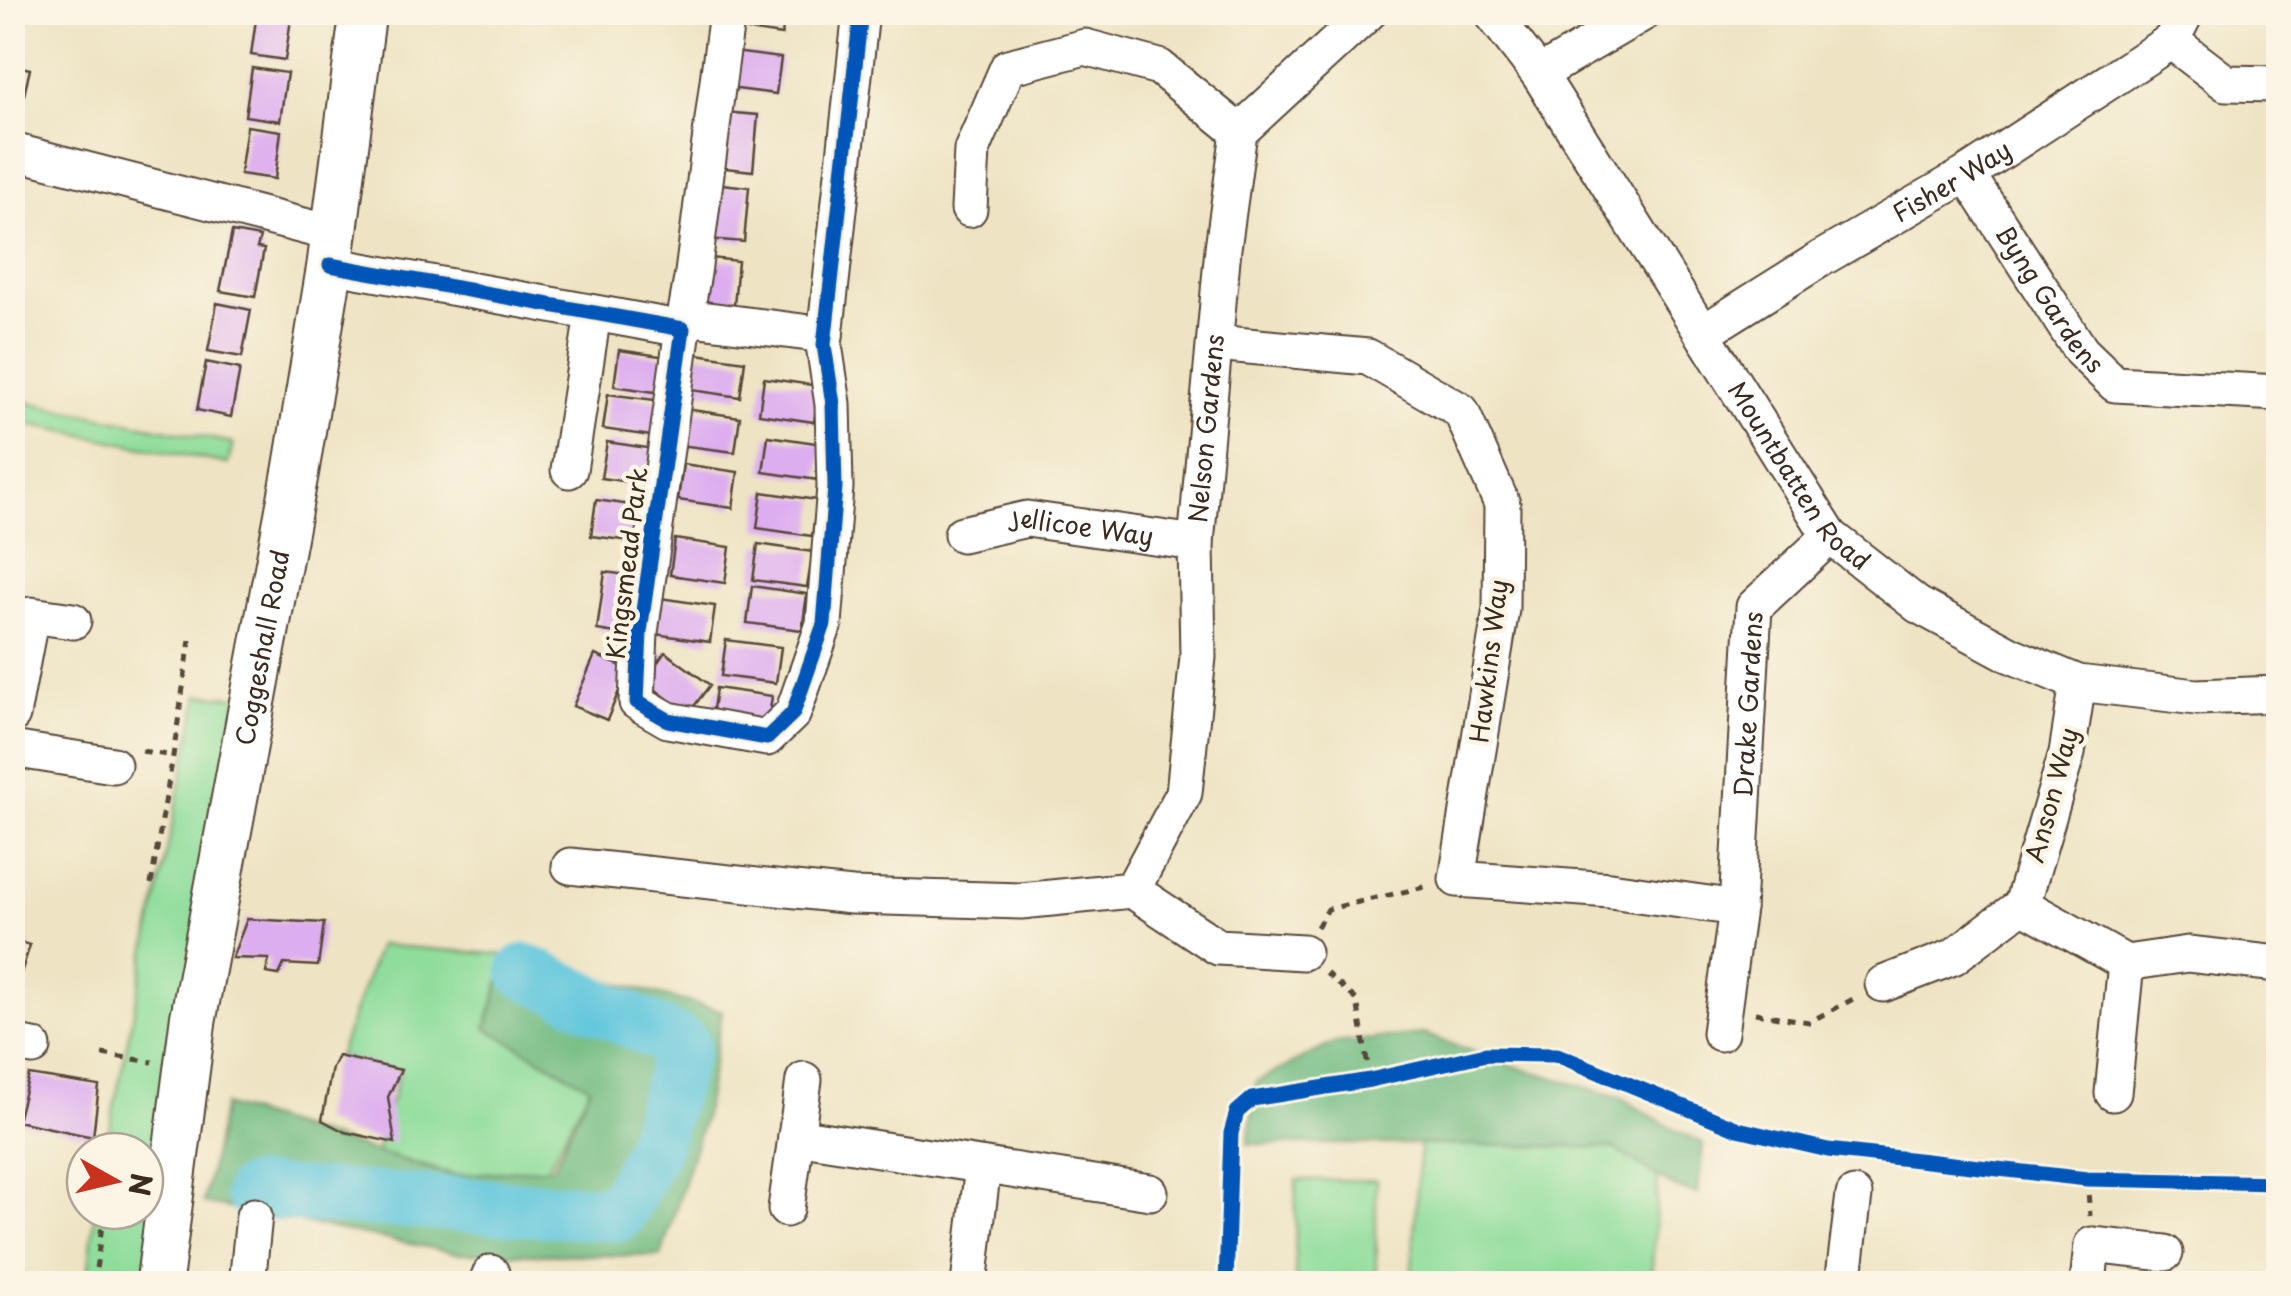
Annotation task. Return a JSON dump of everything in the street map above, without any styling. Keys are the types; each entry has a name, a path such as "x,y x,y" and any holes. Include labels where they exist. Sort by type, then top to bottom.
{"main road":[{"name":"Coggeshall Road","path":"158,1284 204,956 289,509 332,248 362,12"}],"street":[{"path":"684,323 727,12"},
{"name":"Kingsmead Park","path":"684,323 640,632 637,702 668,720 767,738 794,713 824,624 835,487 833,404 824,345 861,12"},
{"path":"968,209 972,150 1008,67 1085,47 1159,67 1239,132 1369,12"},
{"name":"Mountbatten Road","path":"1490,12 1539,74 1830,536 1918,605 2011,656 2078,683 2196,697 2278,694"},
{"path":"1539,74 1645,12"},
{"path":"2178,27 2226,83 2278,84"},
{"name":"Fisher Way","path":"1704,332 1967,174 2178,27"},
{"name":"Nelson Gardens","path":"1132,890 1184,792 1198,657 1196,542 1223,248 1239,132"},
{"path":"12,151 314,229 332,248 593,314 825,335"},
{"name":"Byng Gardens","path":"1967,174 2080,351 2115,384 2278,394"},
{"path":"568,470 593,314"},
{"name":"Hawkins Way","path":"1215,343 1368,357 1461,411 1502,504 1501,609 1458,879"},
{"name":"Jellicoe Way","path":"962,534 1027,519 1196,542"},
{"name":"Drake Gardens","path":"1721,1020 1737,908 1754,607 1830,536"},
{"path":"12,716 31,615 73,621"},
{"name":"Anson Way","path":"2022,905 2067,753 2078,683"},
{"path":"12,749 113,765"},
{"path":"570,866 852,896 1021,901 1132,890 1218,947 1302,952"},
{"path":"1458,879 1610,890 1737,908"},
{"path":"1883,984 1953,958 2022,905 2126,964 2188,954 2278,964"},
{"path":"2113,1093 2126,964"},
{"path":"786,1209 804,1080"},
{"path":"796,1136 1150,1192"},
{"path":"969,1284 982,1166"},
{"path":"1844,1284 1854,1195"},
{"path":"246,1284 254,1216"},
{"path":"2088,1284 2092,1245 2166,1253"}],"path":[{"path":"151,884 190,640"},
{"path":"1370,1080 1357,1000 1302,952 1328,909 1458,879"},
{"path":"1721,1020 1809,1022 1883,984"},
{"path":"102,1054 188,1067"},
{"path":"1350,1083 1389,1076"},
{"path":"2068,1177 2106,1179"},
{"path":"94,1284 101,1231"}],"green space":[{"path":"12,399 233,443 228,464 13,421"},
{"path":"199,695 238,697 165,1157 165,1131 109,1131"},
{"path":"379,945 507,955 486,1028 590,1087 547,1168 459,1176 376,1152 400,1071 338,1056"},
{"path":"508,955 722,1011 704,1117 661,1256 456,1253 203,1203 224,1105 453,1176 553,1167 590,1087 486,1028"},
{"path":"1423,1034 1621,1098 1703,1143 1698,1194 1674,1187 1613,1148 1248,1144 1256,1082 1334,1043"},
{"path":"1420,1144 1660,1149 1651,1283 1411,1284"},
{"path":"1296,1180 1376,1180 1376,1283 1295,1283"},
{"path":"93,1231 153,1231 145,1283 87,1284"}],"building":[{"path":"257,12 292,12 285,60 251,55"},
{"path":"729,12 785,12 782,35 726,27"},
{"path":"726,51 781,58 776,94 721,87"},
{"path":"12,65 30,69 22,104 12,102"},
{"path":"252,68 287,73 280,121 245,116"},
{"path":"722,112 758,115 753,171 716,167"},
{"path":"247,126 281,131 275,179 240,174"},
{"path":"713,183 749,187 744,242 708,239"},
{"path":"232,232 260,237 257,248 264,249 255,297 220,291"},
{"path":"702,257 738,261 733,317 697,313"},
{"path":"217,303 251,310 242,357 208,351"},
{"path":"619,350 674,358 669,394 614,386"},
{"path":"690,353 745,361 740,397 685,389"},
{"path":"206,362 240,369 231,417 197,410"},
{"path":"764,378 819,386 814,422 759,414"},
{"path":"608,394 663,401 658,437 603,429"},
{"path":"685,409 740,417 735,452 679,445"},
{"path":"768,436 823,444 818,480 763,472"},
{"path":"607,442 661,450 656,486 601,478"},
{"path":"683,464 738,472 733,508 678,500"},
{"path":"762,492 817,500 812,536 757,528"},
{"path":"596,500 652,508 647,543 591,536"},
{"path":"675,539 730,547 725,583 670,575"},
{"path":"758,544 813,552 807,587 753,580"},
{"path":"605,572 642,577 634,636 597,630"},
{"path":"752,586 807,594 802,630 747,623"},
{"path":"660,598 715,606 710,642 655,634"},
{"path":"726,640 781,647 776,683 721,676"},
{"path":"665,652 710,685 688,714 644,681"},
{"path":"595,655 628,669 607,720 573,706"},
{"path":"716,688 772,696 767,732 711,724"},
{"path":"247,919 324,923 318,966 284,964 279,975 266,973 269,959 232,958"},
{"path":"12,940 30,945 13,998 12,998"},
{"path":"338,1056 401,1070 388,1097 395,1143 345,1132 322,1120"},
{"path":"29,1075 99,1086 94,1131 65,1131 17,1121"}],"waterway":[{"path":"252,1192 618,1214 651,1151 683,1045 525,971"}],"cycle path":[{"path":"330,265 683,329 640,632 637,702 668,720 767,738 793,713 824,624 835,487 833,404 824,345 861,12"},
{"path":"1226,1284 1231,1133 1237,1112 1252,1099 1370,1080 1486,1054 1557,1055 1738,1129 1828,1150 2087,1179 2278,1183"}]}
